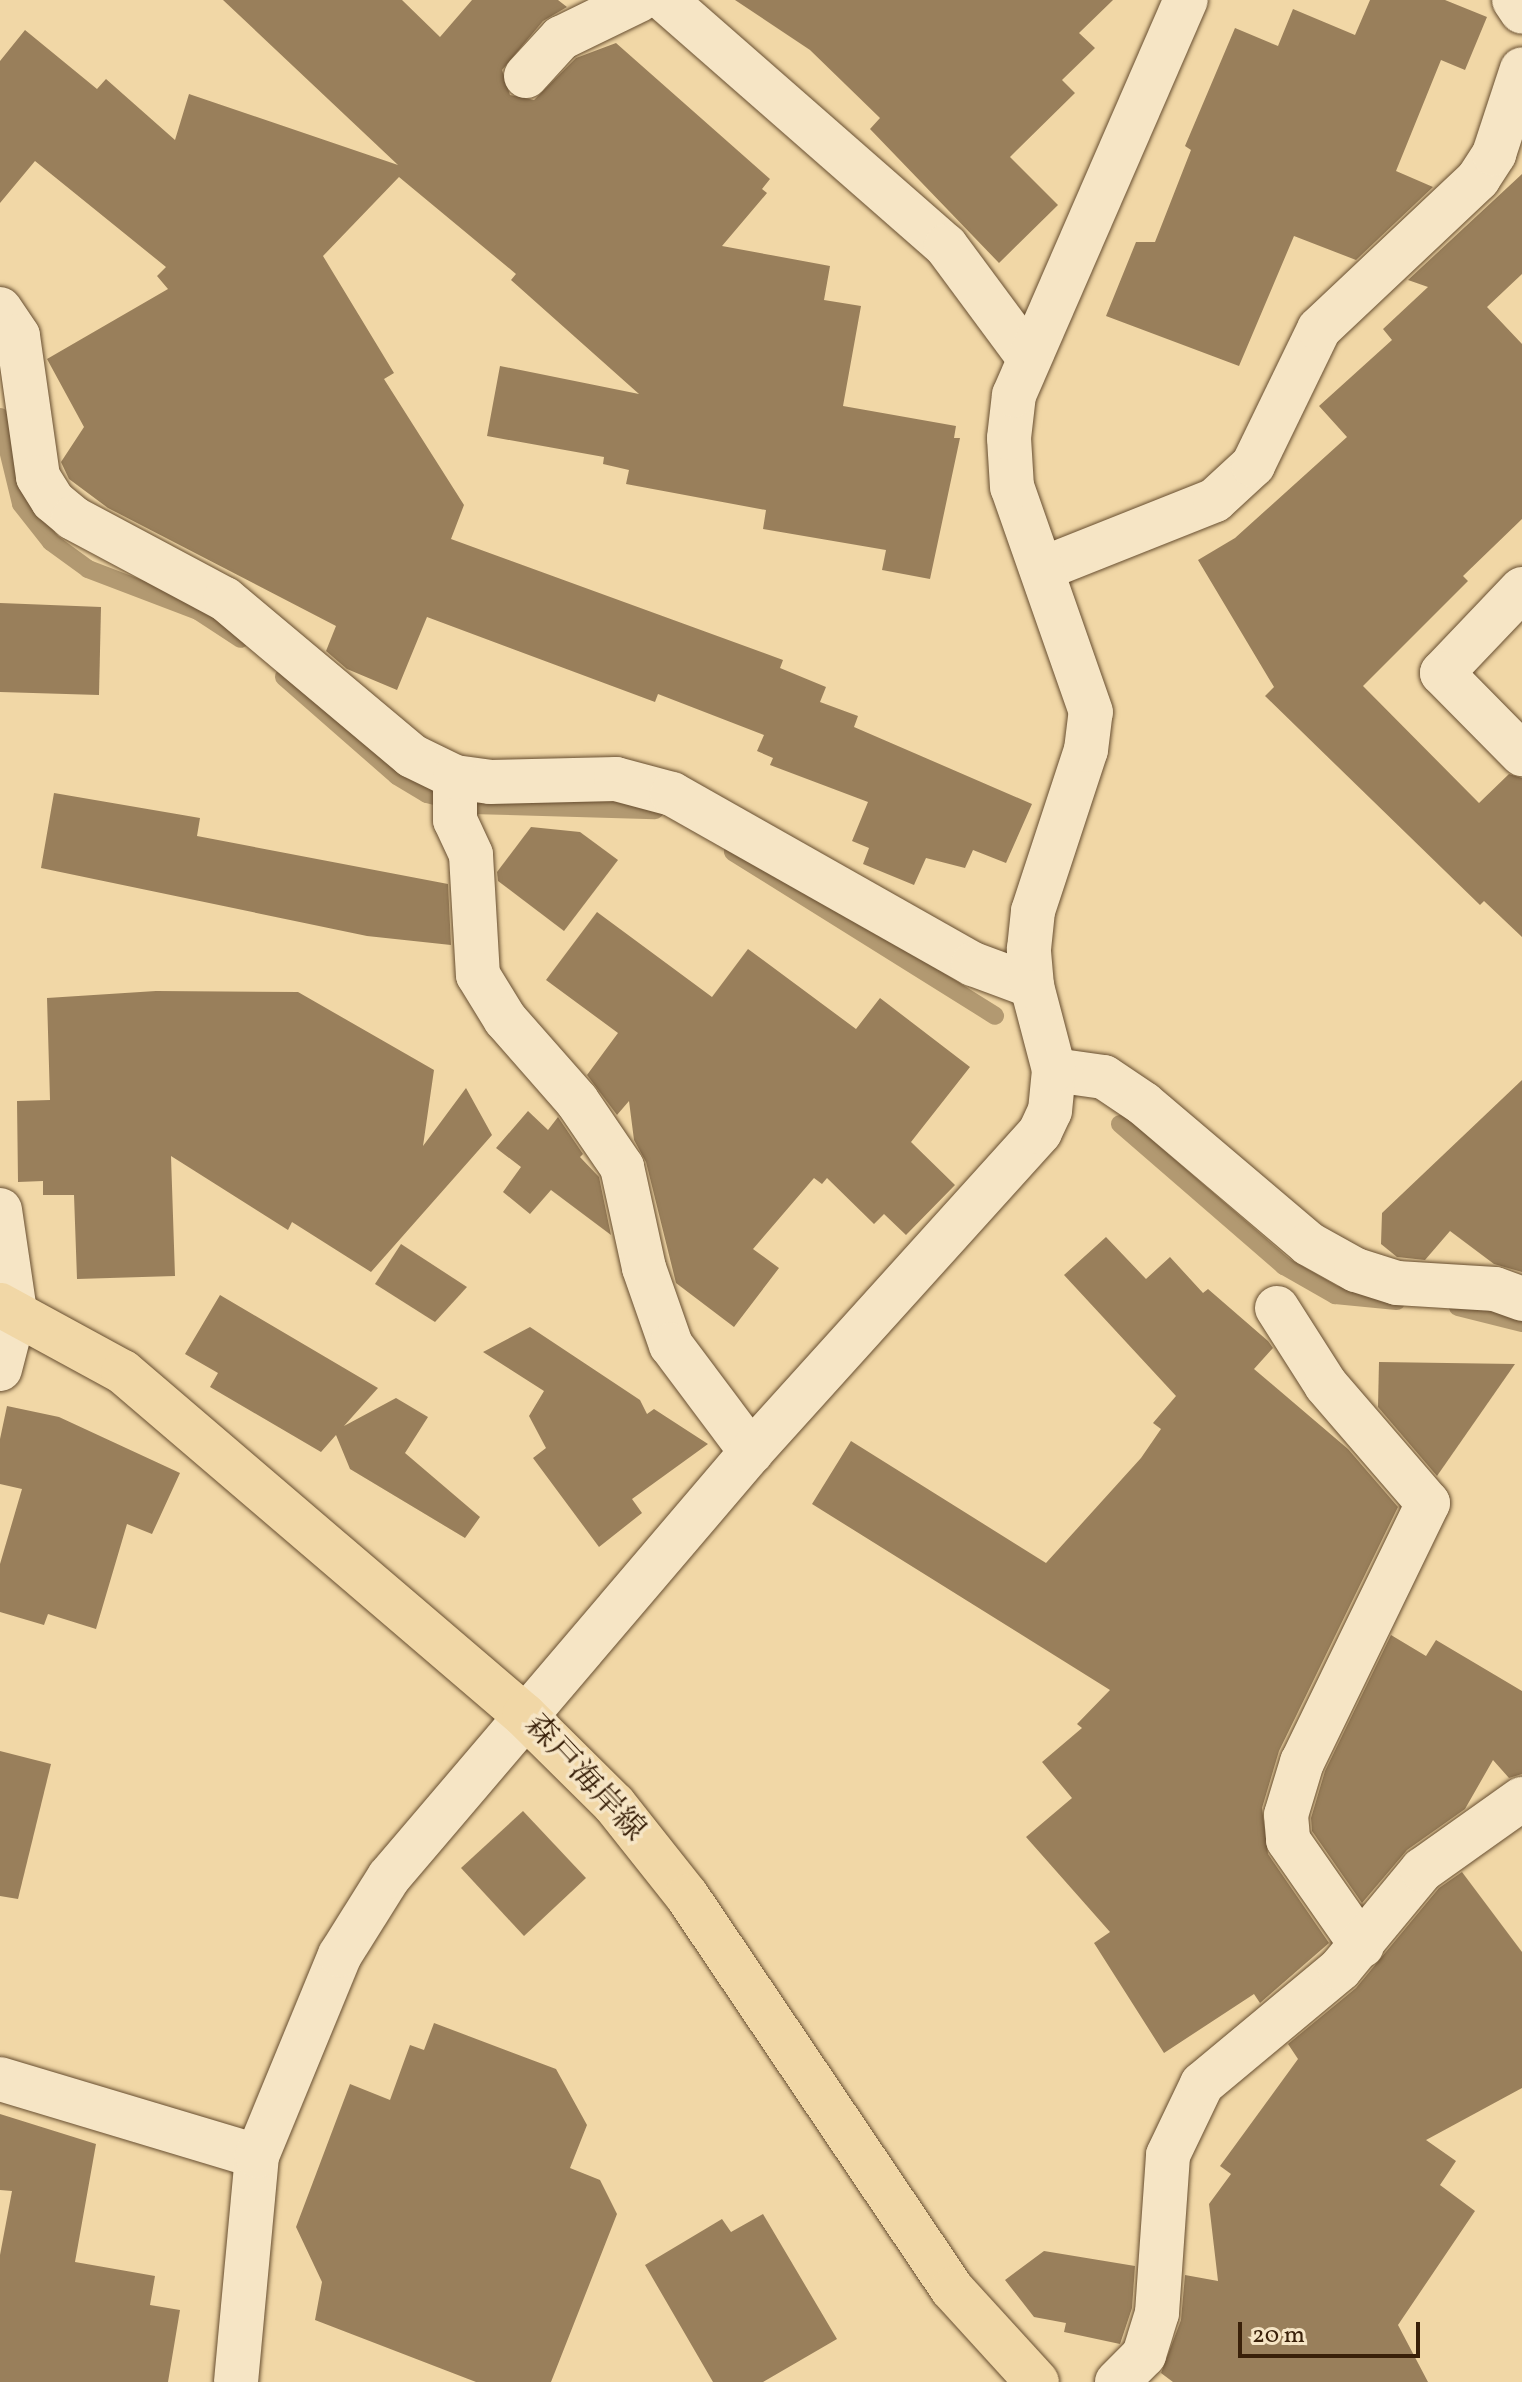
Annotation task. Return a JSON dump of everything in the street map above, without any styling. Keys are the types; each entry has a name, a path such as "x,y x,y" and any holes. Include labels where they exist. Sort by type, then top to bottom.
{"main road":[{"name":"森戸海岸線","path":"7,1308 123,1372 524,1715 614,1804 687,1896 952,2289 1037,2382"}],"street":[{"path":"526,76 561,38 639,0"},
{"path":"665,0 946,246 1028,357"},
{"path":"236,2382 257,2156 340,1955 389,1877 751,1452 1040,1132 1050,1111 1054,1070 1032,986 1033,911 1086,750 1091,712 1012,487 1009,438 1014,395 1186,0"},
{"path":"1514,0 1522,12"},
{"path":"1042,569 1215,500 1253,465 1319,329 1478,179 1494,154 1522,69"},
{"path":"0,309 18,336 38,477 53,501 73,518 225,599 412,756 455,796 471,855 478,975 505,1019 577,1101 622,1167 644,1268 671,1345 751,1452"},
{"path":"1522,589 1442,673 1522,754"},
{"path":"455,796 490,782 616,779 672,794 973,964 1032,986"},
{"path":"1054,1070 1104,1077 1309,1244 1356,1270 1397,1283 1495,1289 1522,1299"},
{"path":"0,1210 7,1308 0,1369"},
{"path":"1277,1308 1326,1385 1428,1503 1302,1762 1286,1815 1288,1840 1362,1946"},
{"path":"1117,2382 1144,2355 1157,2313 1162,2194 1168,2155 1186,2109 1202,2084 1362,1946 1422,1870 1522,1799"},
{"path":"0,2079 257,2156"}],"building":[{"path":"223,0 402,0 440,37 472,0 558,0 567,7 543,21 502,70 510,95 534,100 576,58 616,43 770,179 762,189 767,193 722,246 830,266 824,300 861,306 843,406 956,426 954,438 960,438 930,579 882,570 886,550 763,529 766,510 626,484 629,470 603,464 604,457 487,436 500,366 639,394 511,280 516,274 399,177 323,256 394,373 384,379 464,505 451,539 783,660 780,668 826,687 820,702 858,716 854,727 1032,804 1006,863 973,850 965,868 926,858 914,885 863,864 869,848 852,841 868,802 770,765 773,758 757,751 764,735 658,694 655,702 427,617 397,690 347,669 326,651 336,626 108,508 69,479 61,462 84,427 47,359 168,289 157,276 166,267 35,161 0,203 0,61 25,30 97,89 106,79 175,140 189,94 398,165"},
{"path":"735,0 1113,0 1079,33 1095,48 1062,80 1075,93 1010,157 1058,205 999,263 870,129 880,118 810,50"},
{"path":"1370,0 1445,0 1487,17 1465,70 1441,60 1396,171 1433,187 1356,260 1294,236 1239,366 1106,316 1136,242 1155,242 1191,150 1185,146 1235,28 1278,46 1293,9 1355,35"},
{"path":"1522,174 1522,274 1487,307 1522,344 1522,519 1463,576 1468,581 1363,686 1479,803 1509,774 1522,778 1522,937 1484,901 1480,905 1265,696 1274,687 1198,560 1235,538 1347,437 1319,406 1392,340 1383,329 1428,287 1408,280"},
{"path":"0,603 101,607 99,695 0,692"},
{"path":"54,793 200,818 197,836 448,884 451,945 367,936 41,868"},
{"path":"531,827 580,832 618,860 564,931 498,881 497,872"},
{"path":"597,912 712,997 748,949 856,1029 880,998 970,1067 911,1142 955,1185 906,1235 884,1214 874,1224 827,1178 822,1184 814,1178 753,1249 779,1268 734,1327 676,1283 646,1162 634,1140 629,1101 617,1115 587,1075 618,1033 546,980"},
{"path":"156,991 298,992 434,1070 423,1146 466,1088 492,1135 371,1272 292,1222 288,1230 171,1156 175,1276 77,1279 74,1195 43,1195 43,1181 18,1182 17,1101 50,1100 47,998"},
{"path":"1522,1080 1522,1272 1494,1264 1450,1231 1425,1260 1397,1257 1381,1244 1382,1213"},
{"path":"528,1111 548,1130 558,1117 583,1154 580,1157 599,1177 611,1235 551,1190 530,1214 503,1192 521,1167 496,1148"},
{"path":"1106,1237 1146,1279 1170,1257 1203,1293 1208,1289 1268,1341 1273,1348 1254,1369 1348,1449 1398,1507 1279,1751 1262,1808 1268,1854 1329,1943 1260,2003 1254,1994 1164,2053 1094,1943 1110,1932 1026,1837 1072,1798 1042,1762 1082,1728 1077,1724 1110,1690 812,1504 851,1441 1046,1563 1141,1458 1161,1429 1153,1423 1176,1396 1064,1275"},
{"path":"401,1244 467,1287 435,1322 375,1284"},
{"path":"220,1295 378,1388 344,1426 396,1398 428,1417 405,1453 480,1517 465,1538 350,1469 336,1435 321,1452 210,1387 218,1373 185,1354"},
{"path":"530,1327 640,1400 647,1414 654,1409 708,1444 632,1499 642,1513 599,1547 533,1458 546,1448 529,1416 544,1391 483,1352"},
{"path":"1379,1362 1515,1364 1437,1476 1378,1407"},
{"path":"7,1406 59,1417 180,1473 152,1534 127,1524 96,1629 48,1614 44,1625 0,1612 0,1564 22,1489 0,1484 0,1439"},
{"path":"1391,1635 1426,1656 1436,1640 1522,1691 1522,1774 1509,1778 1493,1760 1465,1809 1407,1850 1362,1903 1312,1831 1311,1818 1325,1771"},
{"path":"0,1751 51,1764 18,1899 0,1896"},
{"path":"523,1811 586,1878 524,1936 461,1868"},
{"path":"1462,1872 1522,1952 1522,2088 1426,2140 1456,2161 1440,2185 1475,2211 1398,2325 1428,2382 1173,2382 1161,2373 1181,2320 1185,2275 1218,2281 1209,2204 1231,2174 1220,2166 1298,2059 1288,2044 1356,1988 1439,1888"},
{"path":"434,2023 556,2069 587,2125 570,2168 600,2180 617,2214 551,2382 476,2382 315,2320 322,2282 296,2227 350,2084 390,2100 410,2045 424,2050"},
{"path":"0,2114 96,2144 75,2262 155,2276 150,2305 180,2310 168,2382 0,2382 0,2255 12,2191 0,2190"},
{"path":"763,2214 837,2339 763,2382 713,2382 645,2265 722,2219 731,2232"},
{"path":"1044,2251 1135,2266 1132,2308 1120,2344 1064,2332 1066,2323 1034,2317 1005,2280"}],"waterway":[{"path":"0,417 21,504 51,542 88,569 198,611 241,639"},
{"path":"284,677 397,776 427,794 471,805 655,810"},
{"path":"733,852 995,1016"},
{"path":"1120,1124 1284,1266 1335,1295 1397,1301"},
{"path":"1458,1307 1522,1323"}]}
